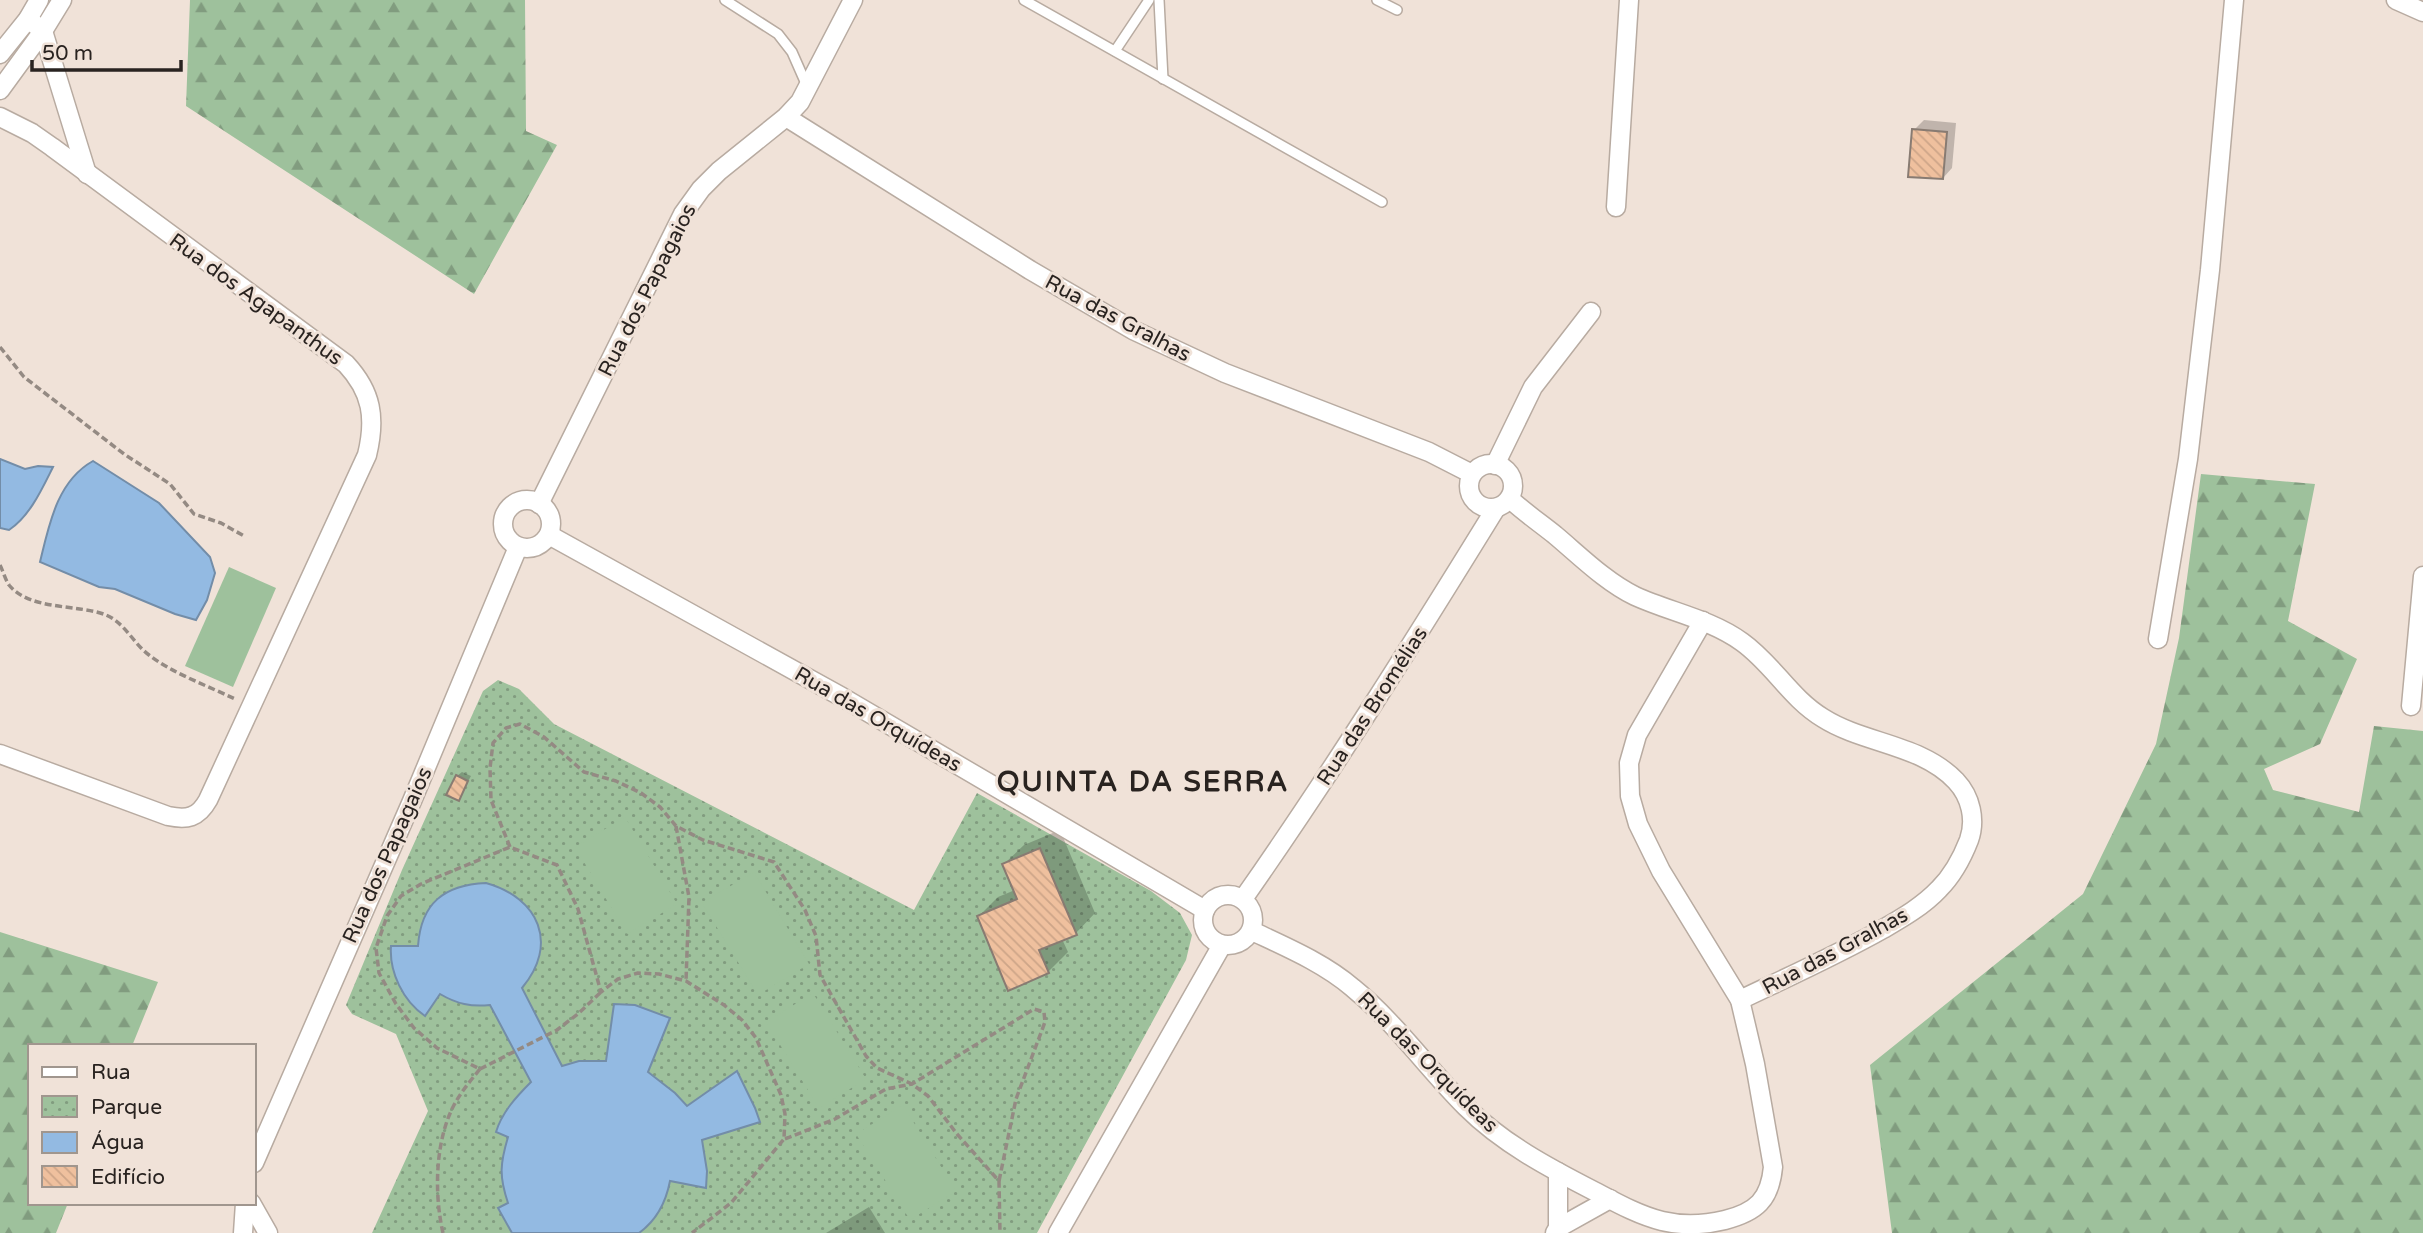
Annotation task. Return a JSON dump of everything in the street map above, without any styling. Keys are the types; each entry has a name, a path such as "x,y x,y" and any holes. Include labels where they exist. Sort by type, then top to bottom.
{"street":[{"path":"0,54 28,19 39,0"},
{"path":"0,90 62,0"},
{"name":"Rua dos Papagaios","path":"539,504 683,214 701,189 719,171 786,117 800,102 853,0"},
{"path":"1616,207 1629,0"},
{"path":"2158,639 2188,459 2206,310 2234,0"},
{"path":"2396,0 2423,12"},
{"path":"28,19 43,31 87,174"},
{"name":"Rua dos Agapanthus","path":"0,117 32,133 346,364 366,392 372,423 367,455 208,800 197,815 185,819 168,816 0,754"},
{"name":"Rua das Gralhas","path":"786,117 1030,270 1133,330 1225,373 1429,452 1472,474"},
{"path":"1495,465 1533,387 1591,312"},
{"path":"1495,465 1510,474 1513,482 1503,503 1479,505 1469,491 1472,474 1479,468 1495,465"},
{"path":"522,501 539,504 550,518 548,535 536,547 518,547 506,536 503,527 508,510 522,501"},
{"name":"Rua das Gralhas","path":"1503,503 1625,590 1703,621 1743,642 1804,705 1824,719 1914,754 1946,772 1962,789 1973,821 1965,850 1955,870 1939,890 1921,905 1849,948 1740,1000"},
{"name":"Rua das Bromélias","path":"1242,899 1290,832 1503,503"},
{"name":"Rua das Orquídeas","path":"548,535 842,697 1205,910"},
{"name":"Rua dos Papagaios","path":"256,1158 412,801 518,547"},
{"path":"2411,706 2423,576"},
{"name":"Rua das Orquídeas","path":"1252,930 1305,956 1351,986 1388,1019 1467,1107 1490,1128 1558,1172 1610,1199 1662,1221 1694,1225 1711,1223 1742,1215 1756,1208 1767,1195 1772,1181 1772,1157 1740,1000 1661,870 1638,824 1628,779 1629,763 1637,735 1703,621"},
{"path":"1226,895 1235,895 1242,899 1253,913 1252,930 1240,943 1222,945 1214,942 1204,928 1205,910 1217,898 1226,895"},
{"path":"1058,1233 1222,945"},
{"path":"1556,1230 1558,1172"},
{"path":"1556,1230 1610,1199"},
{"path":"243,1233 245,1205"},
{"path":"252,1205 268,1233"}],"lane":[{"path":"725,0 778,34 792,52 807,88"},
{"path":"1024,0 1382,202"},
{"path":"1115,51 1149,0"},
{"path":"1159,0 1163,79"},
{"path":"1377,0 1397,10"}],"path":[{"path":"0,347 24,377 124,454 170,484 194,514 220,523 244,536"},
{"path":"0,565 9,584 18,592 57,607 102,613 114,619 147,654 251,707"},
{"path":"510,847 491,800 490,768 493,743 506,728 520,724 544,737 584,772 616,781 641,793 660,807 676,826 703,840 774,862 805,910 816,936 820,975 866,1055 877,1068 912,1084 928,1096 957,1134 999,1181"},
{"path":"676,826 689,898 687,982"},
{"path":"480,1069 437,1048 414,1028 387,988 377,965 376,948 387,916 401,896 421,884 510,847 557,865 578,908 601,992"},
{"path":"443,1233 437,1192 438,1169 454,1104 480,1069 557,1030 618,978 638,973 659,974 687,982 724,1005 742,1020 756,1038 781,1095 785,1114 784,1139"},
{"path":"692,1233 731,1203 784,1139 835,1119 886,1089 912,1084 1034,1009 1044,1012 1045,1022 1016,1099 999,1181 1000,1233"}],"green space":[{"path":"190,0 525,0 526,131 557,145 474,294 186,106"},
{"path":"2201,474 2315,484 2288,621 2357,659 2320,744 2264,769 2273,790 2359,812 2374,726 2423,731 2423,1233 1892,1233 1870,1065 2083,894 2156,744 2179,638"},
{"path":"229,567 276,588 233,687 185,666"},
{"path":"498,680 519,689 554,724 914,910 977,793 1151,891 1180,913 1192,935 1186,960 1037,1233 372,1233 428,1111 396,1034 352,1014 346,1005 402,870 483,691"},
{"path":"625,817 677,904 627,934 575,847"},
{"path":"754,872 809,964 758,995 702,903"},
{"path":"0,932 158,982 133,1044 28,1044 28,1205 67,1205 56,1233 0,1233"},
{"path":"813,993 866,1079 819,1108 766,1022"},
{"path":"903,1105 956,1191 910,1220 856,1134"}],"water":[{"path":"0,459 25,469 53,467 29,510 9,530 0,528"},
{"path":"93,461 159,503 210,557 215,573 207,600 196,620 115,589 99,587 40,562 56,505 71,480"},
{"path":"486,883 519,900 530,911 538,925 541,939 539,955 522,988 562,1066 579,1061 606,1061 614,1004 635,1005 670,1018 648,1072 687,1106 737,1071 755,1108 760,1122 702,1140 707,1171 706,1188 670,1181 660,1210 639,1233 512,1233 498,1208 508,1203 502,1170 508,1137 496,1132 506,1111 531,1082 490,1005 464,1004 440,994 425,1016 404,994 395,976 391,946 418,946 424,918 437,899 458,888"}],"building":[{"path":"1912,129 1947,132 1943,179 1908,177"},
{"path":"456,775 468,781 459,801 446,795"},
{"path":"1040,848 1077,935 1039,950 1049,973 1008,991 977,916 1017,899 1002,864"}],"district":[{"name":"QUINTA DA SERRA","path":"1143,781"}]}
